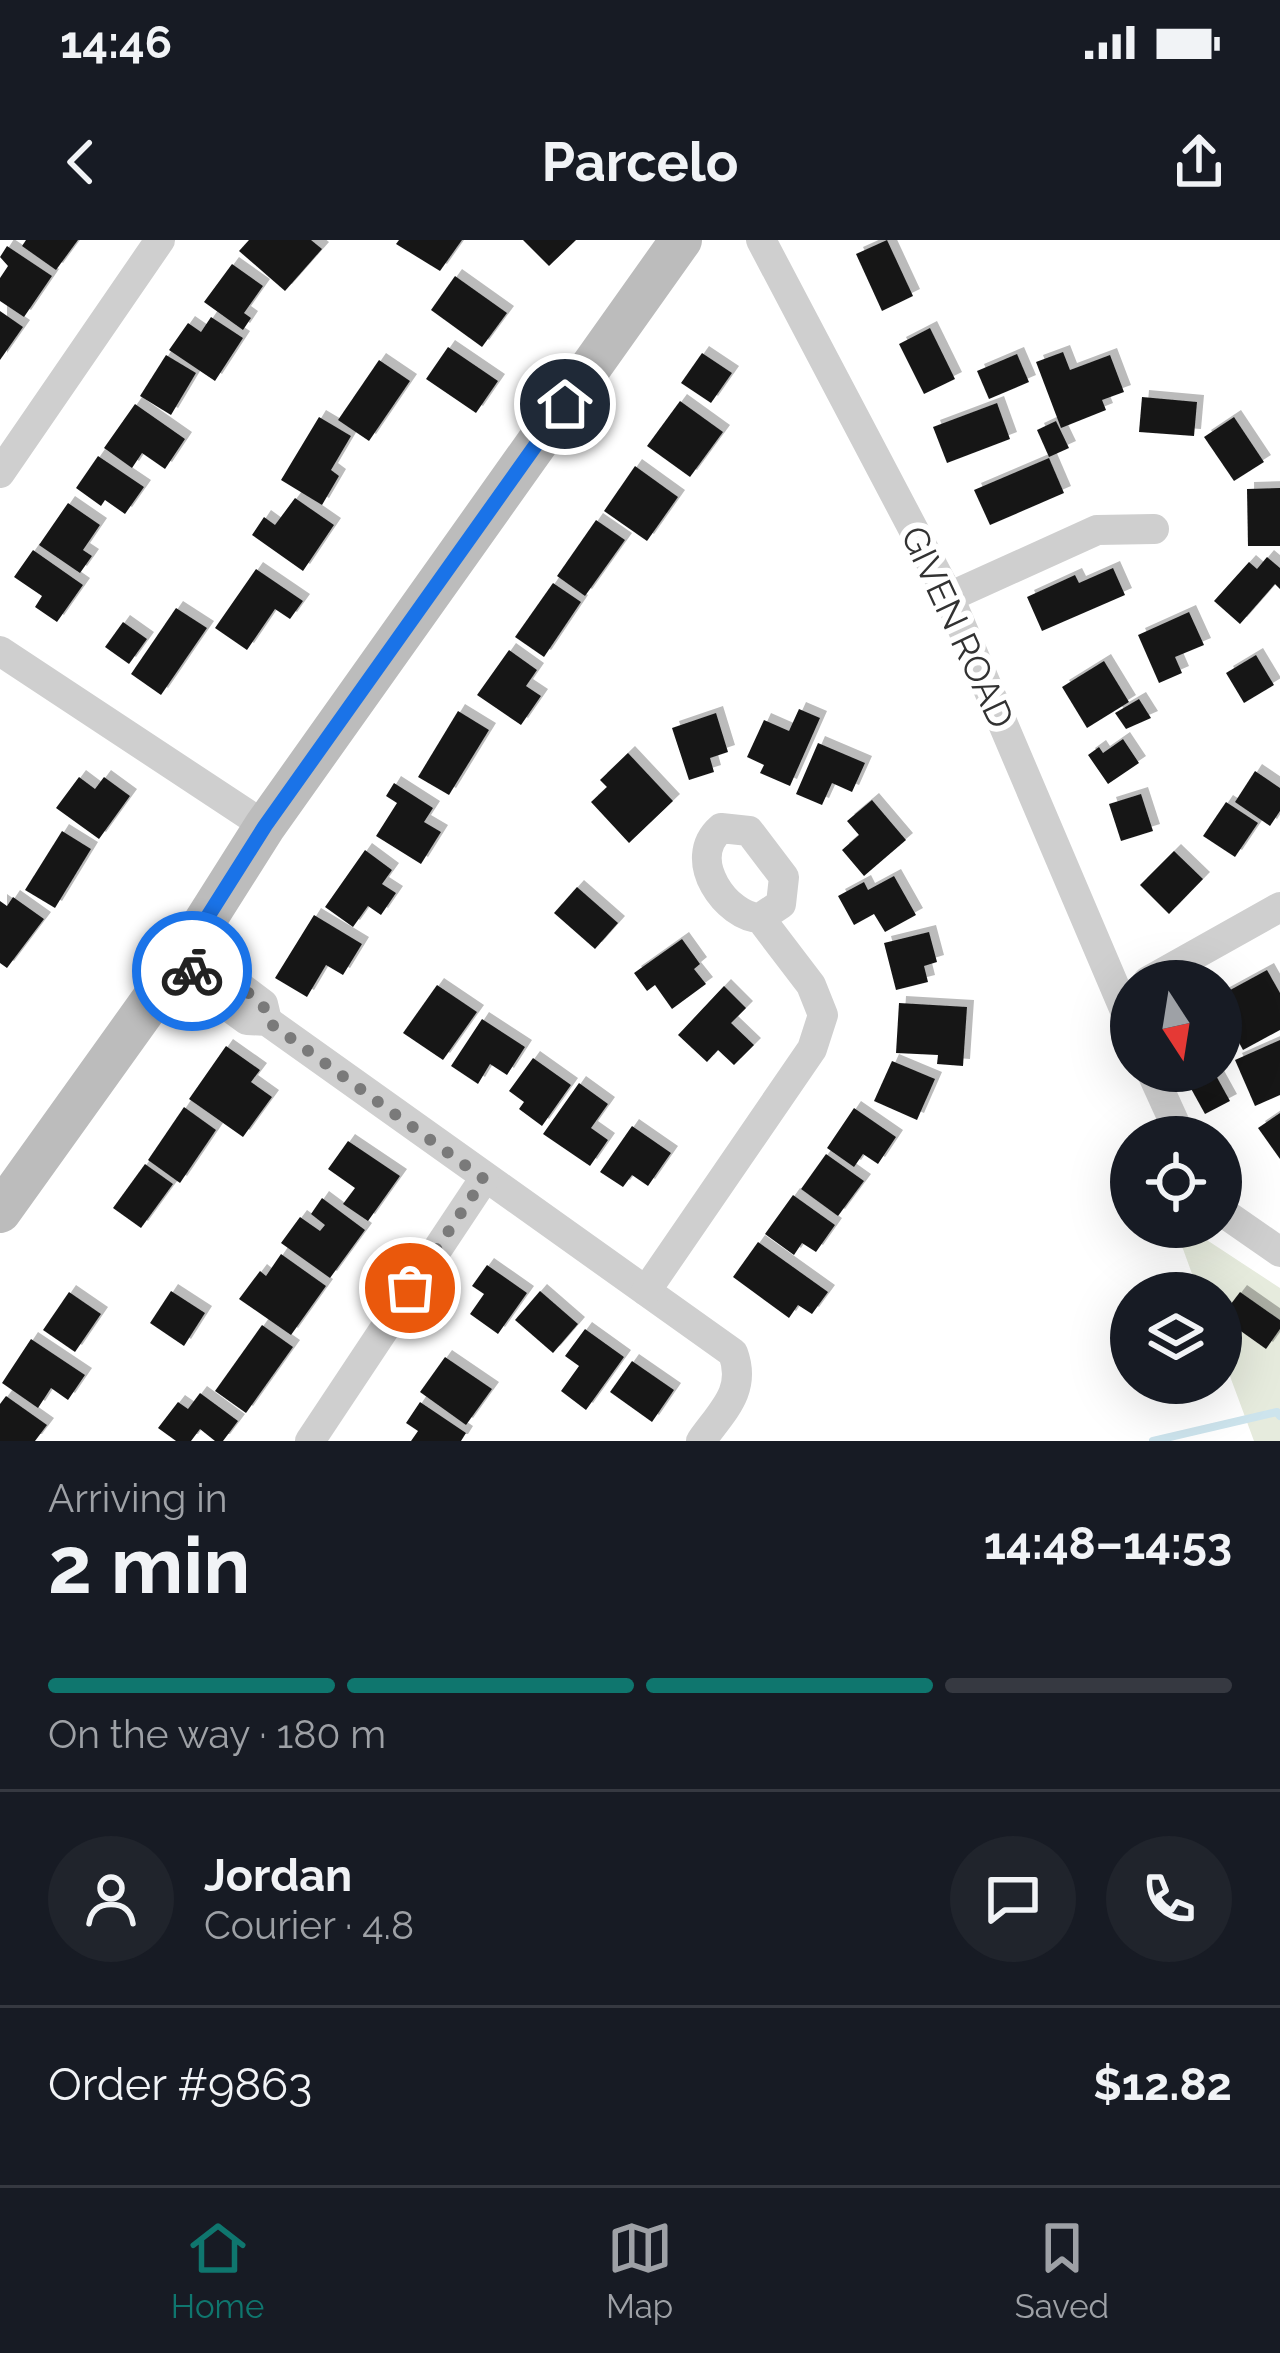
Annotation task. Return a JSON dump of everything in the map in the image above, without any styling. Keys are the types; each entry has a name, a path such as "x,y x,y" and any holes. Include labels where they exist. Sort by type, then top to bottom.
{"main road":[{"path":"0,1212 193,971 265,826 681,240"}],"street":[{"path":"0,473 160,240"},
{"name":"GIVEN ROAD","path":"761,240 949,596 1111,960"},
{"path":"949,596 1097,530 1154,529"},
{"path":"0,651 265,826"},
{"path":"1185,960 1280,907"},
{"path":"646,1291 812,1048 820,1029 819,1000 760,918"},
{"path":"193,971 211,994 248,1020 267,1021 734,1353 740,1371 734,1396 701,1441"},
{"path":"310,1441 484,1179"},
{"path":"1242,1225 1280,1252"}],"shaded area":[{"path":"1183,1248 1219,1248 1280,1288 1280,1441 1254,1441 1240,1404 1242,1272 1191,1272"}],"building":[{"path":"26,240 78,240 56,270 22,246"},
{"path":"249,240 311,240 322,249 285,291 239,251"},
{"path":"399,240 462,240 440,271 396,244"},
{"path":"523,240 576,240 549,266"},
{"path":"887,240 913,296 882,311 856,254"},
{"path":"7,246 52,276 24,317 0,301 0,278 8,266 0,257"},
{"path":"232,264 263,286 244,313 251,318 243,330 204,302"},
{"path":"455,276 507,313 482,347 431,310"},
{"path":"0,311 23,327 0,360"},
{"path":"211,317 243,338 215,381 169,350 188,323 201,332"},
{"path":"930,328 955,379 924,394 899,344"},
{"path":"448,347 498,381 476,413 426,379"},
{"path":"1063,352 1070,370 1110,355 1124,392 1102,400 1106,410 1061,428 1036,362"},
{"path":"702,353 732,373 711,403 681,383"},
{"path":"1017,354 1029,382 989,399 977,371"},
{"path":"166,355 196,373 171,415 140,396"},
{"path":"379,360 410,381 369,441 338,420"},
{"path":"1142,397 1197,402 1194,436 1139,432"},
{"path":"680,401 723,432 690,477 647,446"},
{"path":"997,403 1010,439 947,463 933,427"},
{"path":"135,404 185,439 165,469 142,453 132,468 104,448"},
{"path":"319,417 351,436 331,470 339,476 322,505 281,480"},
{"path":"1234,417 1264,462 1234,481 1204,437"},
{"path":"1056,421 1069,448 1049,457 1037,430"},
{"path":"98,456 144,487 125,514 105,500 101,506 76,488"},
{"path":"1049,458 1064,493 990,525 974,490"},
{"path":"635,466 678,497 647,541 604,511"},
{"path":"1280,488 1280,546 1248,546 1247,489"},
{"path":"295,498 334,525 303,571 252,535 264,517 275,525"},
{"path":"68,503 100,525 83,550 92,556 80,573 39,545"},
{"path":"596,520 625,540 585,596 557,576"},
{"path":"33,550 83,585 57,622 35,607 42,596 14,577"},
{"path":"1267,557 1280,568 1280,589 1275,584 1240,624 1214,601 1249,562 1257,569"},
{"path":"1113,568 1125,595 1042,631 1027,597 1075,575 1079,583"},
{"path":"256,569 303,601 290,619 275,609 247,650 215,628"},
{"path":"553,583 581,602 544,657 515,637"},
{"path":"176,608 207,628 161,695 131,674"},
{"path":"1189,612 1204,645 1175,657 1182,673 1159,683 1138,635"},
{"path":"123,622 147,639 129,664 105,647"},
{"path":"509,650 537,670 526,686 541,696 521,725 477,695"},
{"path":"1256,655 1274,685 1244,703 1226,673"},
{"path":"1104,661 1129,702 1087,728 1062,687"},
{"path":"1139,699 1151,718 1126,729 1115,713"},
{"path":"799,709 820,718 790,786 760,773 764,765 747,757 764,720 789,731"},
{"path":"458,711 489,730 449,795 418,777"},
{"path":"716,713 728,752 710,758 714,772 689,780 672,728"},
{"path":"1123,739 1139,763 1108,784 1088,755 1099,747 1103,753"},
{"path":"818,743 865,763 852,792 832,783 822,805 796,794"},
{"path":"628,753 673,801 629,843 591,802 607,787 600,780"},
{"path":"1255,771 1280,788 1280,811 1270,826 1235,802"},
{"path":"79,777 95,789 104,777 130,796 99,839 56,808"},
{"path":"394,783 433,808 424,822 441,832 421,864 376,836 397,803 386,796"},
{"path":"1141,794 1153,831 1121,841 1109,804"},
{"path":"872,800 906,840 864,876 842,850 859,835 847,821"},
{"path":"1226,802 1258,823 1235,857 1203,836"},
{"path":"62,831 91,849 55,908 25,890"},
{"path":"365,850 392,870 382,884 396,893 381,915 368,906 353,927 325,907"},
{"path":"1174,851 1203,879 1169,914 1140,885"},
{"path":"894,876 916,915 885,932 874,914 854,925 838,896 864,882 868,890"},
{"path":"577,887 618,923 595,949 554,913"},
{"path":"13,897 44,919 7,968 0,963 0,901 7,906"},
{"path":"314,915 362,944 343,975 326,965 307,997 275,978"},
{"path":"929,932 937,962 924,966 928,982 896,990 884,943"},
{"path":"682,939 700,964 694,969 706,984 672,1009 655,985 647,991 634,973"},
{"path":"1267,970 1280,993 1280,1030 1243,1050 1242,1048 1242,984"},
{"path":"437,985 477,1012 443,1060 403,1033"},
{"path":"724,986 746,1008 731,1023 754,1045 734,1065 718,1050 707,1062 678,1035"},
{"path":"899,1003 967,1007 963,1066 937,1064 938,1055 896,1053"},
{"path":"482,1019 525,1047 507,1075 490,1064 478,1084 451,1066"},
{"path":"1280,1040 1280,1095 1255,1106 1242,1076 1242,1057"},
{"path":"226,1046 260,1070 251,1082 272,1097 243,1137 189,1099"},
{"path":"533,1058 571,1085 542,1126 519,1109 524,1102 509,1091"},
{"path":"892,1061 935,1079 917,1120 874,1101"},
{"path":"579,1083 608,1104 591,1128 608,1140 590,1166 543,1134"},
{"path":"1193,1092 1225,1092 1230,1101 1205,1114"},
{"path":"184,1107 216,1130 180,1183 148,1160"},
{"path":"854,1108 896,1137 878,1164 863,1154 854,1167 827,1148"},
{"path":"1280,1113 1280,1159 1258,1128"},
{"path":"632,1126 671,1153 648,1186 632,1175 623,1187 600,1172"},
{"path":"348,1141 400,1176 368,1221 343,1204 355,1188 328,1169"},
{"path":"826,1154 864,1181 838,1216 801,1189"},
{"path":"145,1164 173,1184 141,1228 113,1208"},
{"path":"793,1195 835,1225 816,1252 802,1243 794,1255 765,1234"},
{"path":"322,1198 365,1230 330,1278 281,1243 300,1217 320,1231 325,1225 311,1214"},
{"path":"758,1242 828,1292 812,1314 798,1305 789,1318 733,1277"},
{"path":"281,1254 326,1286 291,1335 239,1299 260,1271 266,1276"},
{"path":"487,1265 527,1293 498,1334 470,1314 484,1294 472,1286"},
{"path":"171,1291 205,1313 184,1346 150,1323"},
{"path":"540,1291 578,1324 553,1353 515,1320"},
{"path":"69,1292 101,1314 75,1352 43,1330"},
{"path":"1242,1293 1280,1320 1280,1329 1266,1349 1242,1332"},
{"path":"262,1325 293,1347 246,1413 215,1391"},
{"path":"585,1329 624,1357 586,1410 561,1391 579,1366 565,1356"},
{"path":"31,1339 85,1375 68,1400 51,1388 38,1408 2,1383"},
{"path":"445,1357 492,1389 466,1425 420,1392"},
{"path":"632,1361 674,1390 652,1422 610,1392"},
{"path":"200,1393 238,1421 223,1441 215,1441 200,1429 191,1441 176,1441 158,1428 178,1402 188,1409"},
{"path":"6,1396 47,1425 35,1441 0,1441 0,1404"},
{"path":"420,1402 466,1433 461,1441 411,1441 418,1431 406,1423"}],"waterway":[{"path":"1153,1441 1277,1412 1280,1416"}],"way so far":[{"path":"192,971 207,979 224,975 263,1004 267,1021 484,1179 410,1288"}],"route":[{"path":"192,971 179,962 265,826 565,404"}]}
